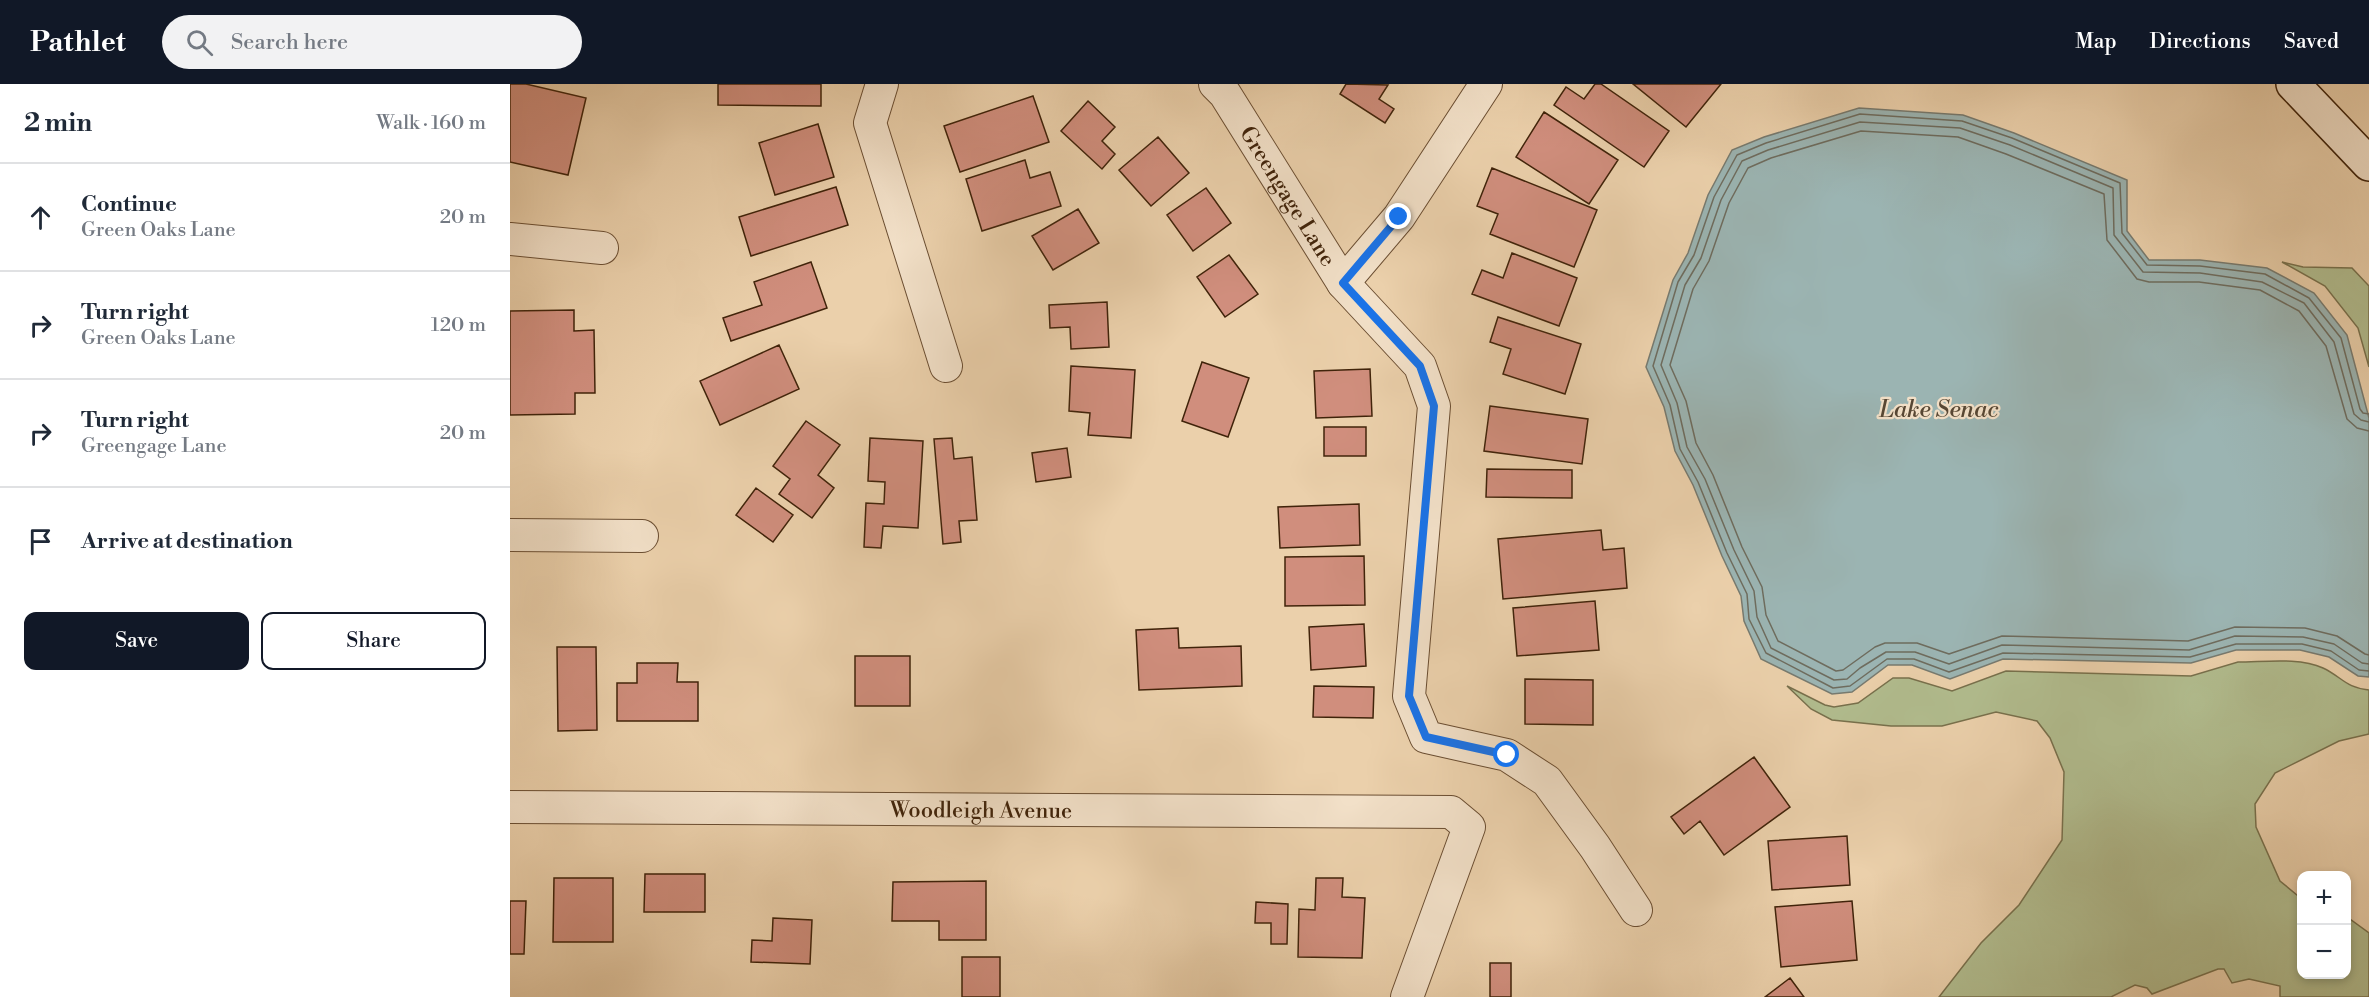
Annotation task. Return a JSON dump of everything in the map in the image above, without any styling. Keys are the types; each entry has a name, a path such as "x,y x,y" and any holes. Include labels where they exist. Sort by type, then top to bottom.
{"main road":[{"path":"2293,84 2369,164"}],"street":[{"path":"882,84 870,123 946,366"},
{"name":"Greengage Lane","path":"1215,84 1225,94 1343,283 1399,217 1486,84"},
{"path":"510,239 602,248"},
{"path":"1343,283 1420,366 1434,406 1409,696 1426,737 1507,755 1547,781 1595,847 1636,910"},
{"path":"510,535 642,536"},
{"name":"Woodleigh Avenue","path":"510,807 1451,812 1469,827 1407,997"}],"green space":[{"path":"2282,262 2303,267 2352,268 2369,286 2369,367 2358,328 2325,286"},
{"path":"2238,662 2303,662 2329,671 2349,685 2369,690 2369,734 2339,741 2275,773 2255,804 2256,827 2280,881 2297,895 2297,979 2351,979 2351,920 2369,933 2369,997 2280,997 2280,986 2249,979 2232,983 2224,969 2218,969 2152,994 2147,988 2135,985 2111,997 1939,997 1981,943 2019,905 2062,840 2064,772 2050,738 2037,721 1996,712 1942,726 1891,726 1832,720 1811,709 1787,686 1825,705 1834,707 1858,703 1893,678 1909,678 1952,691 2006,671 2191,676"}],"water":[{"name":"Lake Senac","path":"1859,108 1963,115 2014,133 2127,180 2127,231 2149,260 2200,260 2267,268 2314,293 2347,335 2369,418 2369,677 2358,676 2329,657 2300,650 2236,650 2191,663 2003,659 1950,679 1912,665 1888,665 1852,692 1832,694 1761,659 1744,621 1741,596 1693,485 1675,451 1664,407 1646,367 1673,280 1688,253 1708,195 1732,150 1764,137"}],"building":[{"path":"510,84 526,84 586,98 568,175 510,162"},
{"path":"718,84 821,84 821,106 718,105"},
{"path":"1346,84 1388,85 1379,99 1394,109 1385,123 1340,94"},
{"path":"1595,84 1601,84 1669,131 1644,167 1554,105 1566,87 1584,99"},
{"path":"1633,84 1721,84 1686,127"},
{"path":"1033,96 1049,142 960,172 944,126"},
{"path":"1088,101 1115,127 1102,141 1115,154 1102,169 1061,131"},
{"path":"1544,112 1618,160 1589,204 1516,157"},
{"path":"818,124 834,177 775,195 759,143"},
{"path":"1158,137 1189,173 1151,206 1119,170"},
{"path":"1025,160 1030,178 1050,172 1061,206 982,231 966,179"},
{"path":"1492,168 1597,210 1574,267 1490,234 1498,214 1477,206"},
{"path":"836,187 848,225 751,256 739,217"},
{"path":"1206,188 1231,223 1193,251 1167,215"},
{"path":"1078,209 1099,243 1053,270 1032,236"},
{"path":"1512,253 1577,278 1559,326 1472,294 1482,270 1503,278"},
{"path":"1229,255 1258,294 1225,317 1197,277"},
{"path":"811,262 827,308 731,341 723,318 762,305 754,282"},
{"path":"1107,302 1109,347 1071,349 1070,327 1050,328 1049,305"},
{"path":"574,310 574,331 594,330 595,393 575,393 575,414 510,415 510,311"},
{"path":"1498,317 1581,344 1565,394 1503,374 1511,349 1490,342"},
{"path":"779,345 799,389 720,425 700,381"},
{"path":"1202,362 1249,378 1228,437 1182,421"},
{"path":"1071,366 1135,370 1131,438 1088,435 1090,413 1069,411"},
{"path":"1370,369 1372,416 1316,418 1314,371"},
{"path":"1490,406 1588,419 1582,464 1484,451"},
{"path":"806,421 840,445 818,475 834,488 812,518 779,494 790,479 773,466"},
{"path":"1324,427 1366,427 1366,456 1324,456"},
{"path":"870,438 923,441 918,528 883,526 881,548 864,547 866,503 884,504 885,482 868,481"},
{"path":"952,438 954,459 972,457 977,520 959,521 961,542 943,544 934,439"},
{"path":"1067,448 1071,477 1036,482 1032,453"},
{"path":"1487,469 1572,470 1572,498 1486,497"},
{"path":"756,488 793,515 773,542 736,515"},
{"path":"1359,504 1360,545 1280,548 1278,507"},
{"path":"1601,530 1603,550 1624,548 1627,588 1503,599 1498,539"},
{"path":"1364,556 1365,605 1285,606 1285,557"},
{"path":"1595,601 1599,650 1517,656 1513,608"},
{"path":"1364,624 1366,666 1311,670 1309,627"},
{"path":"1178,628 1179,648 1241,646 1242,686 1139,690 1136,630"},
{"path":"557,647 596,647 597,730 558,731"},
{"path":"855,656 910,656 910,706 855,706"},
{"path":"637,663 678,663 677,682 698,682 698,721 617,721 617,683 637,683"},
{"path":"1525,679 1593,680 1593,725 1525,724"},
{"path":"1314,686 1374,687 1373,718 1313,717"},
{"path":"1754,757 1790,807 1724,855 1700,821 1684,834 1671,817"},
{"path":"1847,836 1850,885 1772,890 1768,841"},
{"path":"645,874 705,874 705,912 644,912"},
{"path":"554,878 613,878 613,942 553,942"},
{"path":"1316,878 1343,878 1342,897 1365,898 1362,958 1298,957 1299,909 1315,910"},
{"path":"986,881 986,940 939,940 939,921 892,921 893,882"},
{"path":"510,901 526,901 524,954 510,954"},
{"path":"1852,901 1857,960 1781,967 1775,907"},
{"path":"1256,902 1288,904 1287,944 1271,944 1271,923 1255,923"},
{"path":"773,918 812,920 810,964 751,962 752,940 772,941"},
{"path":"962,957 1000,957 1000,997 962,997"},
{"path":"1490,963 1511,963 1511,997 1490,997"},
{"path":"1790,978 1804,997 1765,997"}],"route":[{"path":"1399,217 1343,283 1420,366 1434,406 1409,696 1426,737 1507,755"}]}
